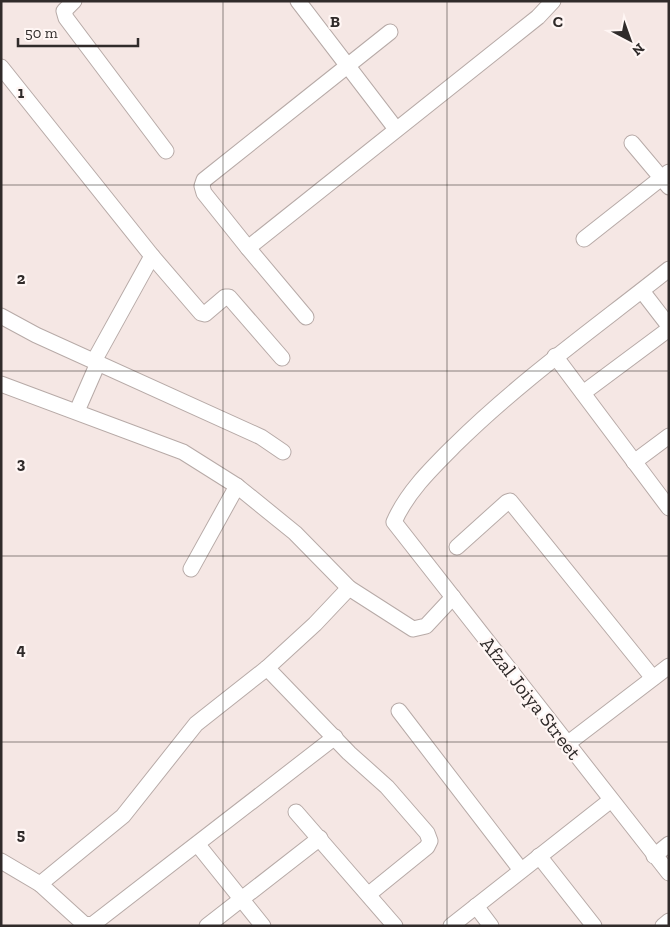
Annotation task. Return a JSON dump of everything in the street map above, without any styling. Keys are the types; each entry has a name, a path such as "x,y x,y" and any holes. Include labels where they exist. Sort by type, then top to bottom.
{"street":[{"path":"74,1 64,11 66,18 166,151"},
{"path":"298,1 396,129"},
{"path":"248,248 538,17 553,1"},
{"path":"306,317 204,193 202,186 204,180 390,32"},
{"path":"1,67 152,256 202,314 225,297 229,297 282,358"},
{"path":"584,239 666,179 632,143"},
{"path":"77,411 96,362 152,256"},
{"path":"669,269 555,356 669,508"},
{"path":"583,393 669,328 642,291"},
{"path":"1,316 261,438 283,452"},
{"name":"Afzal Joiya Street","path":"555,356 491,409 438,462 406,500 394,522 669,873"},
{"path":"1,384 183,452 238,486 295,533 349,588 413,629 426,626 453,597"},
{"path":"634,462 669,436"},
{"path":"191,569 238,486"},
{"path":"457,547 506,502 510,501 653,678"},
{"path":"40,884 124,816 196,724 266,668 315,624 349,588"},
{"path":"567,744 669,666"},
{"path":"266,668 349,753 387,787 427,833 430,840 428,846 369,894"},
{"path":"399,710 521,870"},
{"path":"4,868 40,884 84,924 92,925 198,845 335,737"},
{"path":"451,926 611,800"},
{"path":"296,812 395,926"},
{"path":"207,926 320,838"},
{"path":"654,856 669,844"},
{"path":"198,845 263,926"},
{"path":"539,856 594,926"},
{"path":"476,906 491,926"},
{"path":"662,926 669,921"}]}
